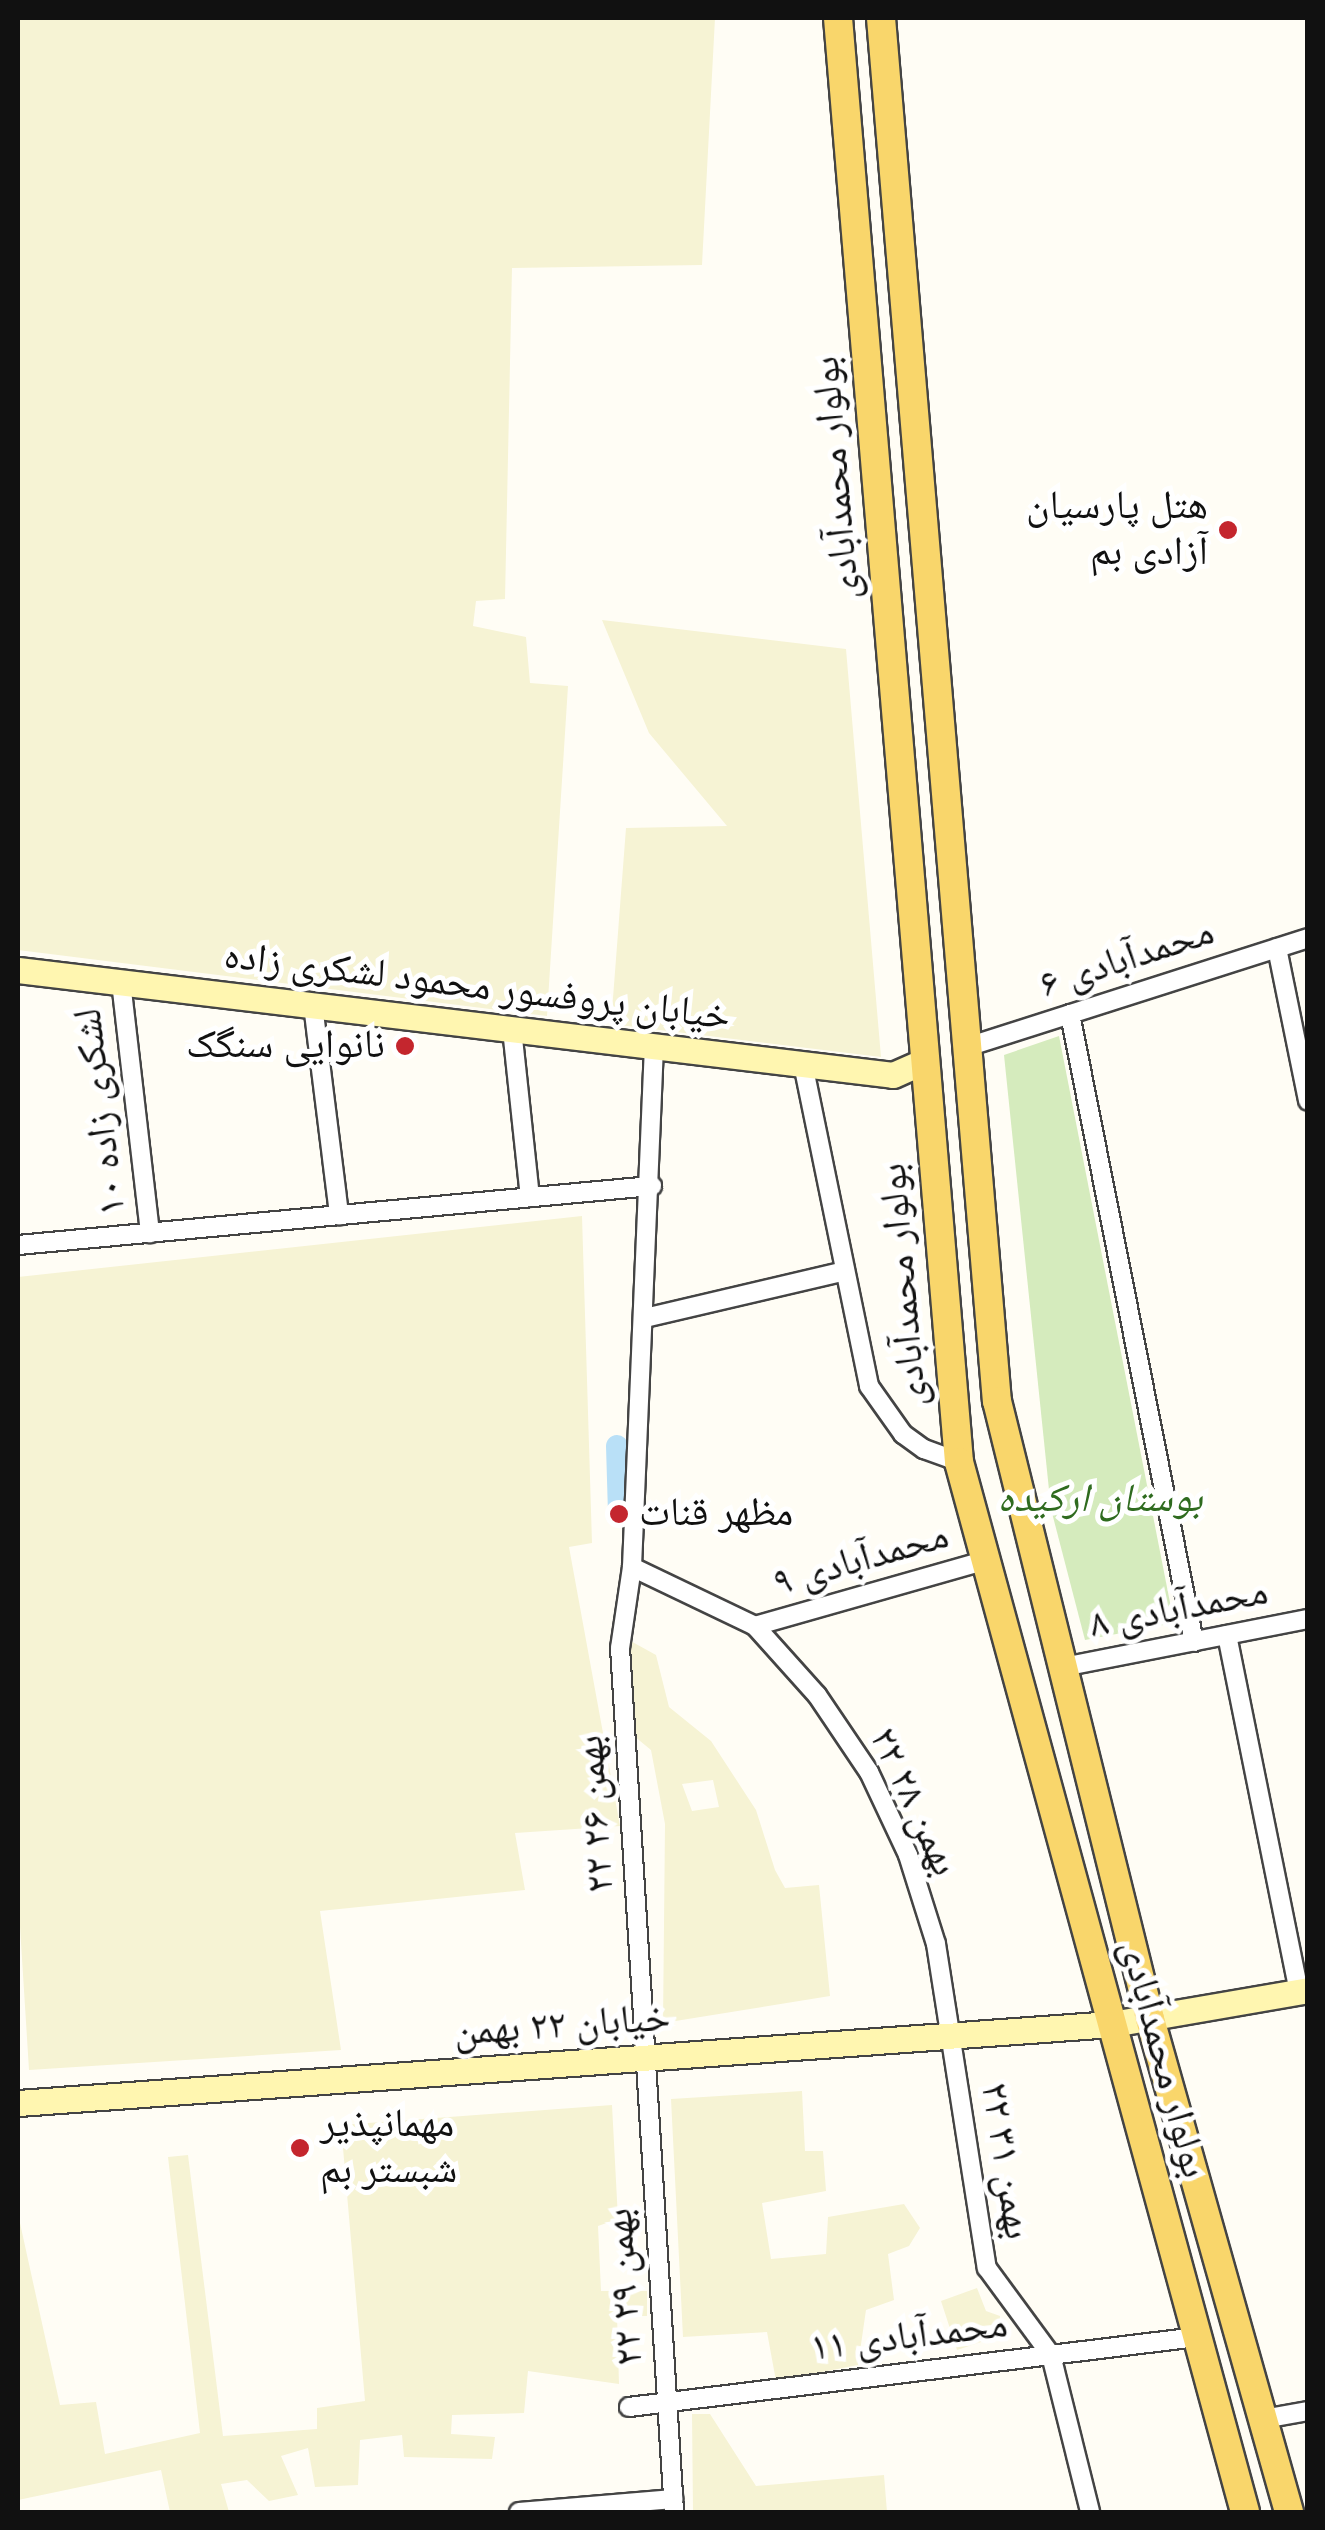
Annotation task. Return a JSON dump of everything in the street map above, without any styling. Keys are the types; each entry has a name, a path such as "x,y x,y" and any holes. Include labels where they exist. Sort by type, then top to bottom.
{"main road":[{"name":"بولوار محمدآبادی","path":"838,18 960,1462 1244,2512"},
{"name":"بولوار محمدآبادی","path":"880,18 997,1401 1150,2019 1289,2512"},
{"name":"خیابان پروفسور محمود لشکری زاده","path":"18,970 892,1074 926,1060"},
{"path":"926,1060 968,1046"},
{"name":"خیابان ۲۲ بهمن","path":"18,2102 1112,2024 1304,1991"}],"street":[{"name":"محمدآبادی ۶","path":"968,1046 1308,938"},
{"path":"1276,948 1308,1101"},
{"name":"لشکری زاده ١٠","path":"121,982 150,1233"},
{"path":"313,1005 339,1215"},
{"path":"1070,1014 1194,1642"},
{"path":"512,1029 530,1198"},
{"name":"۲۲ بهمن ۲۶","path":"646,2057 620,1648 632,1567 652,1186 654,1046"},
{"path":"803,1064 869,1386 883,1412 924,1449 960,1462"},
{"path":"18,1245 652,1186"},
{"path":"645,1318 845,1271"},
{"name":"محمدآبادی ۹","path":"755,1626 986,1560"},
{"path":"632,1567 755,1626"},
{"name":"محمدآبادی ۸","path":"1063,1668 1308,1619"},
{"name":"۲۲ بهمن ۲۸","path":"755,1626 817,1695 869,1772 885,1805 908,1856 936,1944 950,2035"},
{"path":"1226,1635 1304,1991"},
{"name":"۲۲ بهمن ۳۱","path":"950,2035 987,2268 1051,2355 1090,2512"},
{"name":"۲۲ بهمن ۲۹","path":"646,2057 673,2506"},
{"name":"محمدآبادی ۱۱","path":"629,2407 1197,2338"},
{"path":"1263,2419 1308,2411"},
{"path":"519,2512 673,2506"}],"shaded area":[{"path":"18,18 715,18 702,265 512,268 505,599 476,601 473,626 526,637 530,683 568,686 547,1016 18,950"},
{"path":"602,620 846,649 881,1057 611,1024 626,828 727,826 649,733"},
{"path":"582,1216 592,1543 569,1547 620,1826 515,1833 525,1890 320,1911 341,2050 29,2070 18,1895 18,1277"},
{"path":"627,1639 656,1655 669,1707 711,1741 756,1810 775,1870 785,1888 819,1885 830,1996 663,2023 665,1824 651,1750 634,1736","holes":["713,1780 719,1807 692,1811 682,1784"]},
{"path":"802,2091 805,2151 823,2151 826,2191 762,2203 771,2259 826,2254 828,2217 904,2204 920,2228 909,2246 888,2254 894,2300 866,2310 858,2365 776,2381 767,2332 683,2337 671,2099"},
{"path":"612,2105 618,2219 598,2226 601,2291 647,2291 647,2316 617,2316 619,2384 528,2371 524,2413 452,2415 451,2434 495,2437 492,2459 404,2457 402,2435 360,2440 358,2485 315,2487 308,2448 281,2456 298,2495 269,2501 247,2480 221,2484 229,2512 170,2512 161,2470 18,2500 18,2214 60,2405 96,2402 105,2454 200,2433 168,2157 188,2155 223,2436 317,2429 317,2408 365,2401 341,2125"},
{"path":"977,2288 986,2311 1000,2316 999,2336 957,2350 941,2301"},
{"path":"692,2414 710,2414 756,2486 884,2475 887,2512 693,2512"}],"green space":[{"name":"بوستان ارکیده","path":"1059,1036 1174,1623 1085,1640 1051,1509 1004,1055"}],"waterway":[{"path":"617,1446 619,1514"}],"place":[{"name":"هتل پارسیان آزادی بم","path":"1228,530"},
{"name":"نانوایی سنگک","path":"405,1046"},
{"name":"مظهر قنات","path":"619,1514"},
{"name":"مهمانپذیر شبستر بم","path":"300,2148"}]}
